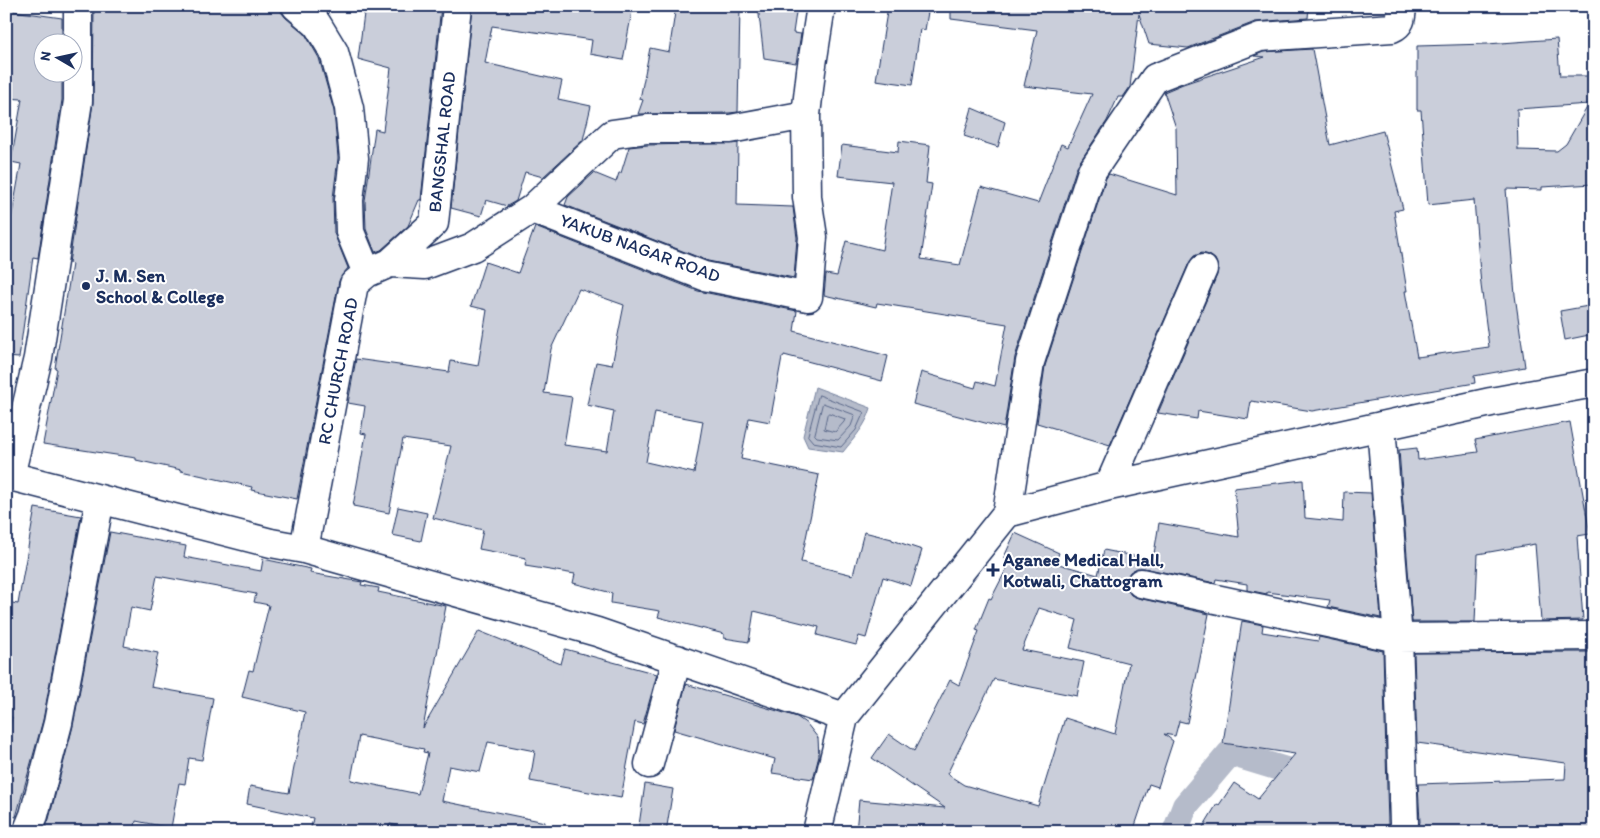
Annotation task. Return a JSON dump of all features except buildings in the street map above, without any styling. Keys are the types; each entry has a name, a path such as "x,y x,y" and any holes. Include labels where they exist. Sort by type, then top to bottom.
{"street":[{"path":"78,6 78,101 38,358 8,475 304,550 598,632 844,717"},
{"path":"296,6 317,24 334,52 349,108 354,158 349,200 350,232 378,268"},
{"name":"BANGSHAL ROAD","path":"378,268 434,223 457,6"},
{"path":"806,115 822,6"},
{"path":"819,829 844,717 1007,514 1030,362 1092,171 1155,78 1260,37 1392,28 1397,26 1400,21 1402,6"},
{"name":"YAKUB NAGAR ROAD","path":"378,268 425,265 472,247 532,208 612,134 647,129 730,129 806,115 807,197 813,237 808,298 704,276 532,208"},
{"name":"RC CHURCH ROAD","path":"304,550 354,284 378,268"},
{"path":"1109,486 1203,268"},
{"path":"1007,514 1109,486 1491,402 1594,383"},
{"path":"1381,426 1398,638 1404,823"},
{"path":"27,832 34,815 58,722 100,499"},
{"path":"1141,583 1398,638 1594,636"},
{"path":"649,764 677,659"}],"water":[{"path":"815,387 871,408 863,426 843,452 808,447 803,436"}],"waterway":[{"path":"1175,832 1185,806 1230,753 1289,771 1312,787"}],"place":[{"name":"J. M. Sen School & College","path":"86,286"},
{"name":"Aganee Medical Hall, Kotwali, Chattogram","path":"993,570"}]}
